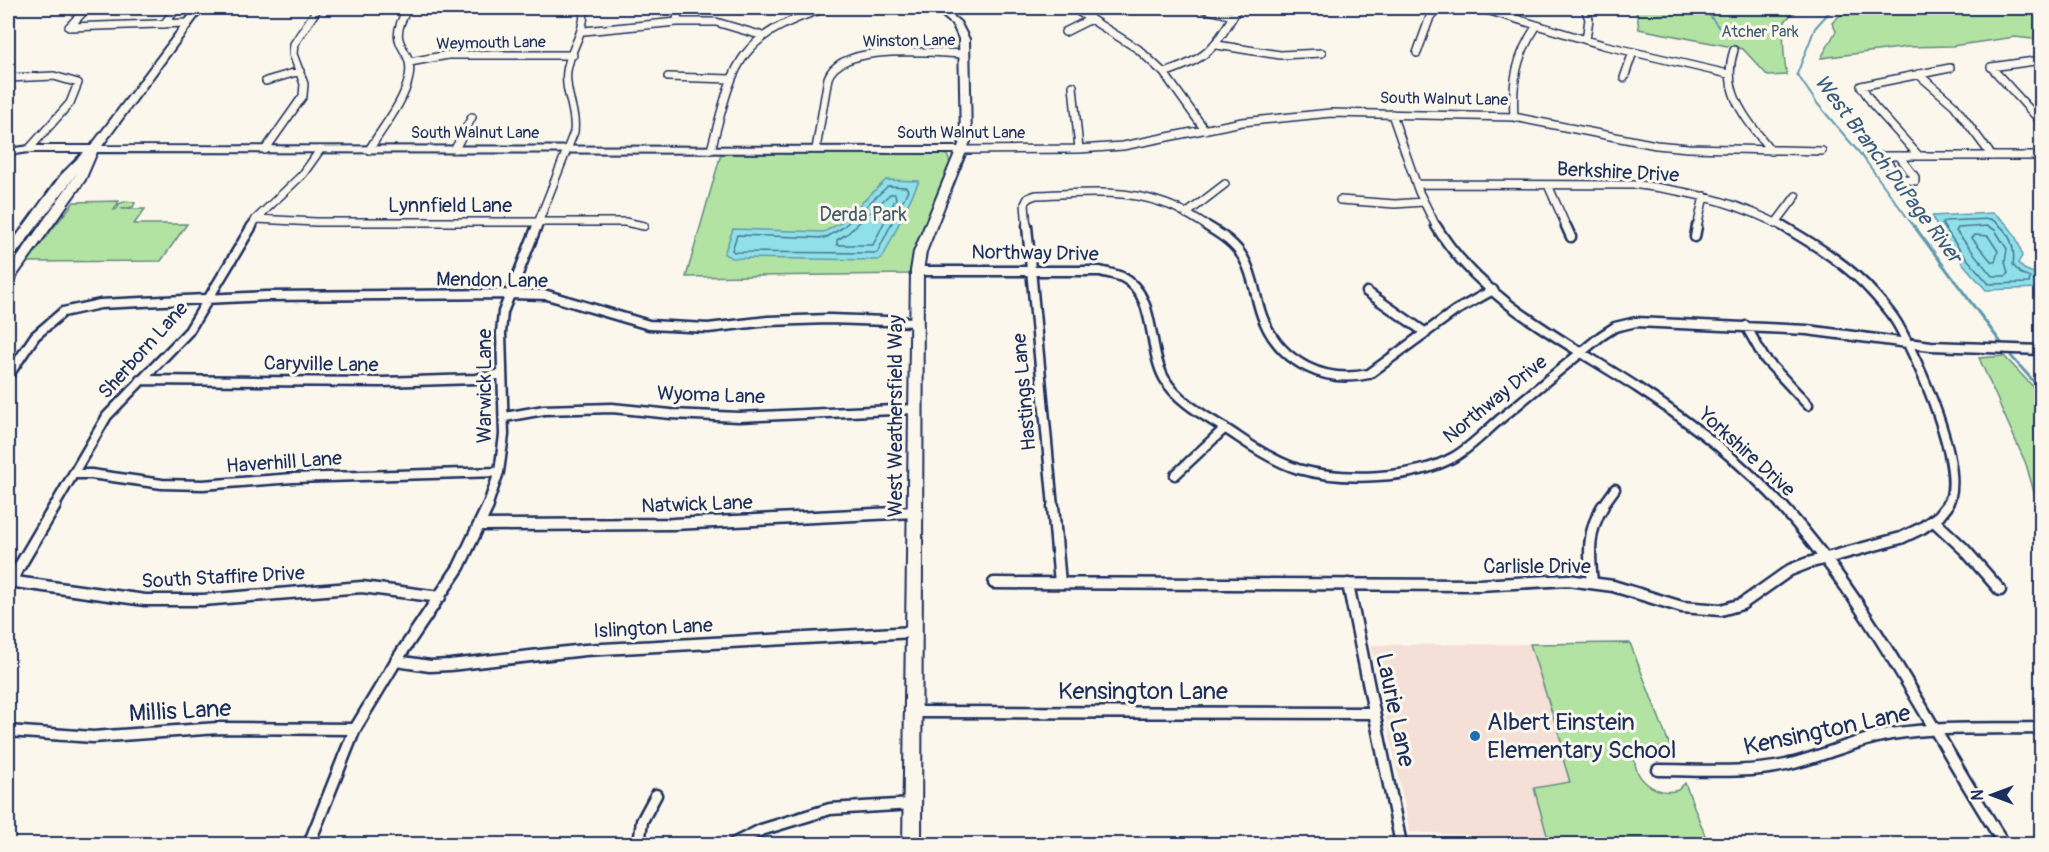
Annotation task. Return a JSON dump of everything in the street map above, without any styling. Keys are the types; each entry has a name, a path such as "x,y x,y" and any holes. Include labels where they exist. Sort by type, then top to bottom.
{"street":[{"path":"87,8 69,27 187,23"},
{"path":"164,24 177,8"},
{"path":"8,256 65,178 93,150 199,8"},
{"path":"265,150 303,96 304,84 292,54 294,44 318,8"},
{"path":"369,150 405,87 410,73 410,62 396,37 399,21 408,8"},
{"name":"Warwick Lane","path":"309,844 355,729 396,661 440,597 480,525 499,472 505,417 501,333 503,312 568,150 576,124 575,110 566,87 567,69 584,31 584,8"},
{"path":"677,22 678,8"},
{"path":"711,150 738,62 760,35 783,21 826,8"},
{"name":"West Weathersfield Way","path":"912,844 917,271 920,252 966,139 964,39 951,17 938,8"},
{"path":"1072,8 1124,38 1164,73 1205,130"},
{"path":"1201,8 1233,16"},
{"path":"1164,73 1189,66 1206,57 1217,45 1238,8"},
{"path":"1417,53 1430,18 1437,8"},
{"path":"1480,8 1536,27 1728,74"},
{"path":"1585,8 1589,18 1586,40"},
{"path":"1065,32 1091,19"},
{"path":"584,31 677,22 716,22 760,35"},
{"path":"1514,117 1511,88 1515,63 1523,45 1536,27"},
{"path":"1217,45 1280,55 1322,53"},
{"path":"1734,50 1729,61 1728,74 1737,103 1771,151"},
{"path":"1624,78 1633,52"},
{"name":"Winston Lane","path":"816,149 829,74 837,62 849,56 861,54 965,54"},
{"name":"Weymouth Lane","path":"410,62 444,55 573,55"},
{"path":"2042,60 1991,67 2042,123"},
{"path":"1919,156 1874,106 1861,86 1950,68"},
{"path":"266,81 300,71"},
{"path":"1918,74 1954,105 1992,156"},
{"path":"8,78 54,76 78,83 70,103 29,149"},
{"path":"668,77 731,79"},
{"path":"1073,86 1078,149"},
{"name":"South Walnut Lane","path":"8,152 29,149 1078,149 1149,142 1276,117 1331,113 1514,117 1656,145 1771,151 1822,151"},
{"name":"Yorkshire Drive","path":"1392,114 1423,202 1451,248 1493,290 1519,311 1662,404 1713,442 1779,502 1827,559 1878,631 1935,731 2004,844"},
{"path":"455,149 472,117"},
{"path":"8,279 81,177 93,150"},
{"name":"Sherborn Lane","path":"8,583 107,416 181,341 210,298 256,219 303,174 320,150"},
{"path":"1899,156 1916,180 1907,181 1900,178 1882,156 1899,156 1919,156 1992,156 2042,156"},
{"path":"1225,184 1186,214 1238,248 1248,265 1263,318 1270,332 1292,356 1313,371 1341,379 1364,376 1381,367 1460,308 1493,290"},
{"name":"Berkshire Drive","path":"1416,184 1649,186 1704,196 1775,224 1823,249 1864,281 1888,311 1907,344"},
{"path":"1548,185 1571,237"},
{"name":"Hastings Lane","path":"1060,583 1025,204 1028,198 1036,195 1134,196 1160,201 1186,214"},
{"path":"1695,237 1704,196"},
{"path":"1775,224 1796,196"},
{"path":"1340,200 1388,203 1423,202"},
{"name":"Lynnfield Lane","path":"256,219 316,222 625,222 644,226"},
{"name":"Northway Drive","path":"917,271 1100,271 1118,275 1134,283 1146,300 1158,364 1164,378 1178,395 1276,461 1311,472 1380,474 1413,471 1441,463 1467,448 1609,331 1636,322 1821,331 1907,344 2042,350"},
{"path":"1367,292 1426,333"},
{"name":"Mendon Lane","path":"8,376 35,336 63,312 100,304 210,298 510,294 547,295 649,325 708,328 778,320 916,322"},
{"path":"1746,326 1764,358 1808,405"},
{"name":"Carlisle Drive","path":"994,583 1483,585 1560,580 1592,582 1686,609 1718,610 1752,600 1781,575 1793,568 1884,543 1934,521 1945,512 1955,490 1954,474 1937,413 1907,344"},
{"name":"Caryville Lane","path":"140,380 382,382 476,379 502,374"},
{"name":"Wyoma Lane","path":"505,417 544,411 612,408 671,414 739,417 916,409"},
{"path":"1175,475 1226,428"},
{"name":"Haverhill Lane","path":"73,474 91,474 154,483 203,485 292,478 499,472"},
{"path":"1592,582 1589,535 1597,513 1615,489"},
{"name":"Natwick Lane","path":"480,525 673,524 915,512"},
{"path":"1934,521 1964,549 2000,590"},
{"name":"South Staffire Drive","path":"8,583 145,600 203,600 362,587 440,597"},
{"name":"Laurie Lane","path":"1348,584 1401,844"},
{"name":"Islington Lane","path":"396,661 430,666 450,665 585,650 914,632"},
{"name":"Kensington Lane","path":"913,712 1374,713"},
{"name":"Millis Lane","path":"8,731 93,737 218,728 355,729"},
{"name":"Kensington Lane","path":"1658,770 1739,771 1796,762 1875,737 1935,731 2042,728"},
{"path":"639,844 642,821 656,795"},
{"path":"733,844 761,830 830,809 912,804"}],"shaded area":[{"name":"Albert Einstein Elementary School","path":"1530,644 1562,744 1561,752 1571,782 1535,788 1548,839 1410,832 1371,645"}],"green space":[{"name":"Atcher Park","path":"1632,8 1804,8 1790,15 1785,22 1784,49 1787,75 1768,76 1743,49 1639,29 1637,14"},
{"path":"1859,8 2041,8 2041,40 2015,37 1952,46 1908,47 1821,58 1836,31 1832,23 1839,16"},
{"name":"Derda Park","path":"938,153 947,155 951,165 916,244 909,274 686,277 721,154"},
{"path":"119,201 114,210 123,202 135,203 133,207 121,209 145,209 134,224 187,224 161,261 26,262 74,202"},
{"path":"2004,356 2041,395 2041,517 2026,464 1979,358"},
{"path":"1630,643 1675,759 1660,748 1644,747 1635,756 1638,772 1648,784 1662,791 1678,790 1685,783 1706,838 1548,839 1534,788 1570,782 1561,752 1562,744 1530,644"}],"water":[{"path":"886,180 919,181 883,257 878,260 732,258 724,254 733,229 824,232 839,224"},
{"path":"1993,213 2012,231 2021,249 2022,256 2018,263 2024,269 2041,276 2041,288 1986,290 1949,246 1932,216"}],"waterway":[{"path":"1704,8 1723,33"},
{"name":"West Branch DuPage River","path":"1833,8 1815,28 1797,74 1816,102 1862,156 1915,228"},
{"name":"West Branch DuPage River","path":"1914,226 2002,344"},
{"name":"West Branch DuPage River","path":"2011,356 2042,391"}],"place":[{"name":"Albert Einstein Elementary School","path":"1475,736"}]}
